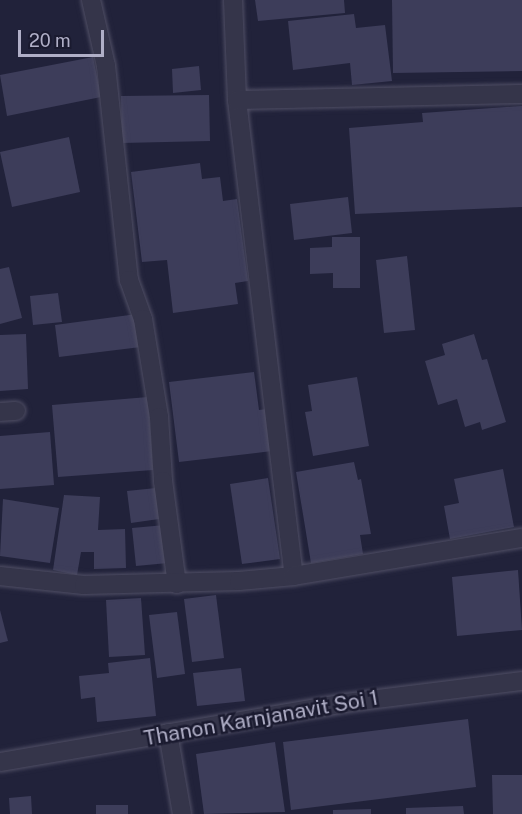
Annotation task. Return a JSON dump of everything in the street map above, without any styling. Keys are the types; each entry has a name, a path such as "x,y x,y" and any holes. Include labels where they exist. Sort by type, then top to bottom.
{"street":[{"path":"91,0 106,66 115,179 129,280 143,319 159,417 163,481 177,584"},
{"path":"233,0 237,100 294,576"},
{"path":"237,100 522,94"},
{"path":"0,576 84,585 177,584 294,576 522,538"},
{"name":"Thanon Karnjanavit Soi 1","path":"0,762 441,688 522,681"},
{"path":"168,734 182,814"}],"building":[{"path":"255,0 344,0 345,13 258,21"},
{"path":"392,0 522,0 522,71 393,73"},
{"path":"354,14 356,28 385,25 392,81 352,85 350,63 293,70 288,21"},
{"path":"93,57 101,97 7,116 0,75"},
{"path":"199,66 201,90 173,93 172,69"},
{"path":"209,95 210,141 122,143 121,96"},
{"path":"522,106 522,207 355,214 349,128 423,122 422,113"},
{"path":"69,137 80,192 12,207 0,152"},
{"path":"200,163 202,179 220,177 223,201 237,199 248,281 235,283 238,304 173,313 167,260 142,262 131,172"},
{"path":"348,197 352,233 294,240 290,204"},
{"path":"332,237 360,237 360,288 333,288 333,273 310,274 310,248 332,247"},
{"path":"407,256 415,330 384,333 376,260"},
{"path":"9,267 22,318 0,324 0,269"},
{"path":"58,293 62,322 33,325 30,296"},
{"path":"137,314 141,347 59,357 55,325"},
{"path":"26,334 28,389 0,391 0,335"},
{"path":"474,334 482,360 487,359 506,422 482,430 480,422 465,427 457,399 438,405 425,361 445,355 442,344"},
{"path":"254,372 259,410 266,409 272,451 179,462 169,382"},
{"path":"357,377 369,446 313,456 305,412 312,411 308,385"},
{"path":"148,397 153,470 58,477 52,405"},
{"path":"50,432 54,485 0,489 0,436"},
{"path":"354,462 358,480 361,479 371,534 360,535 363,554 311,563 296,472"},
{"path":"503,469 514,527 450,539 444,506 459,503 454,479"},
{"path":"268,478 280,559 242,564 230,484"},
{"path":"156,488 159,519 131,523 127,491"},
{"path":"64,495 100,497 98,530 125,529 126,568 94,569 94,552 81,552 77,575 53,570"},
{"path":"3,499 59,508 50,563 0,556"},
{"path":"165,525 168,563 136,566 132,528"},
{"path":"518,570 522,630 457,636 452,577"},
{"path":"216,595 224,658 192,662 184,599"},
{"path":"141,598 145,655 109,657 106,600"},
{"path":"0,610 8,641 0,643"},
{"path":"177,612 185,674 157,678 149,615"},
{"path":"150,658 156,716 97,722 95,697 81,699 79,676 109,673 108,663"},
{"path":"241,668 245,701 197,706 193,673"},
{"path":"468,719 476,787 291,810 283,742"},
{"path":"275,742 285,812 204,814 196,754"},
{"path":"492,775 522,775 522,814 493,814"},
{"path":"31,796 32,814 10,814 9,798"},
{"path":"96,805 128,805 128,814 96,814"},
{"path":"463,806 464,814 406,814 406,808"},
{"path":"371,809 371,814 333,814 333,810"}]}
